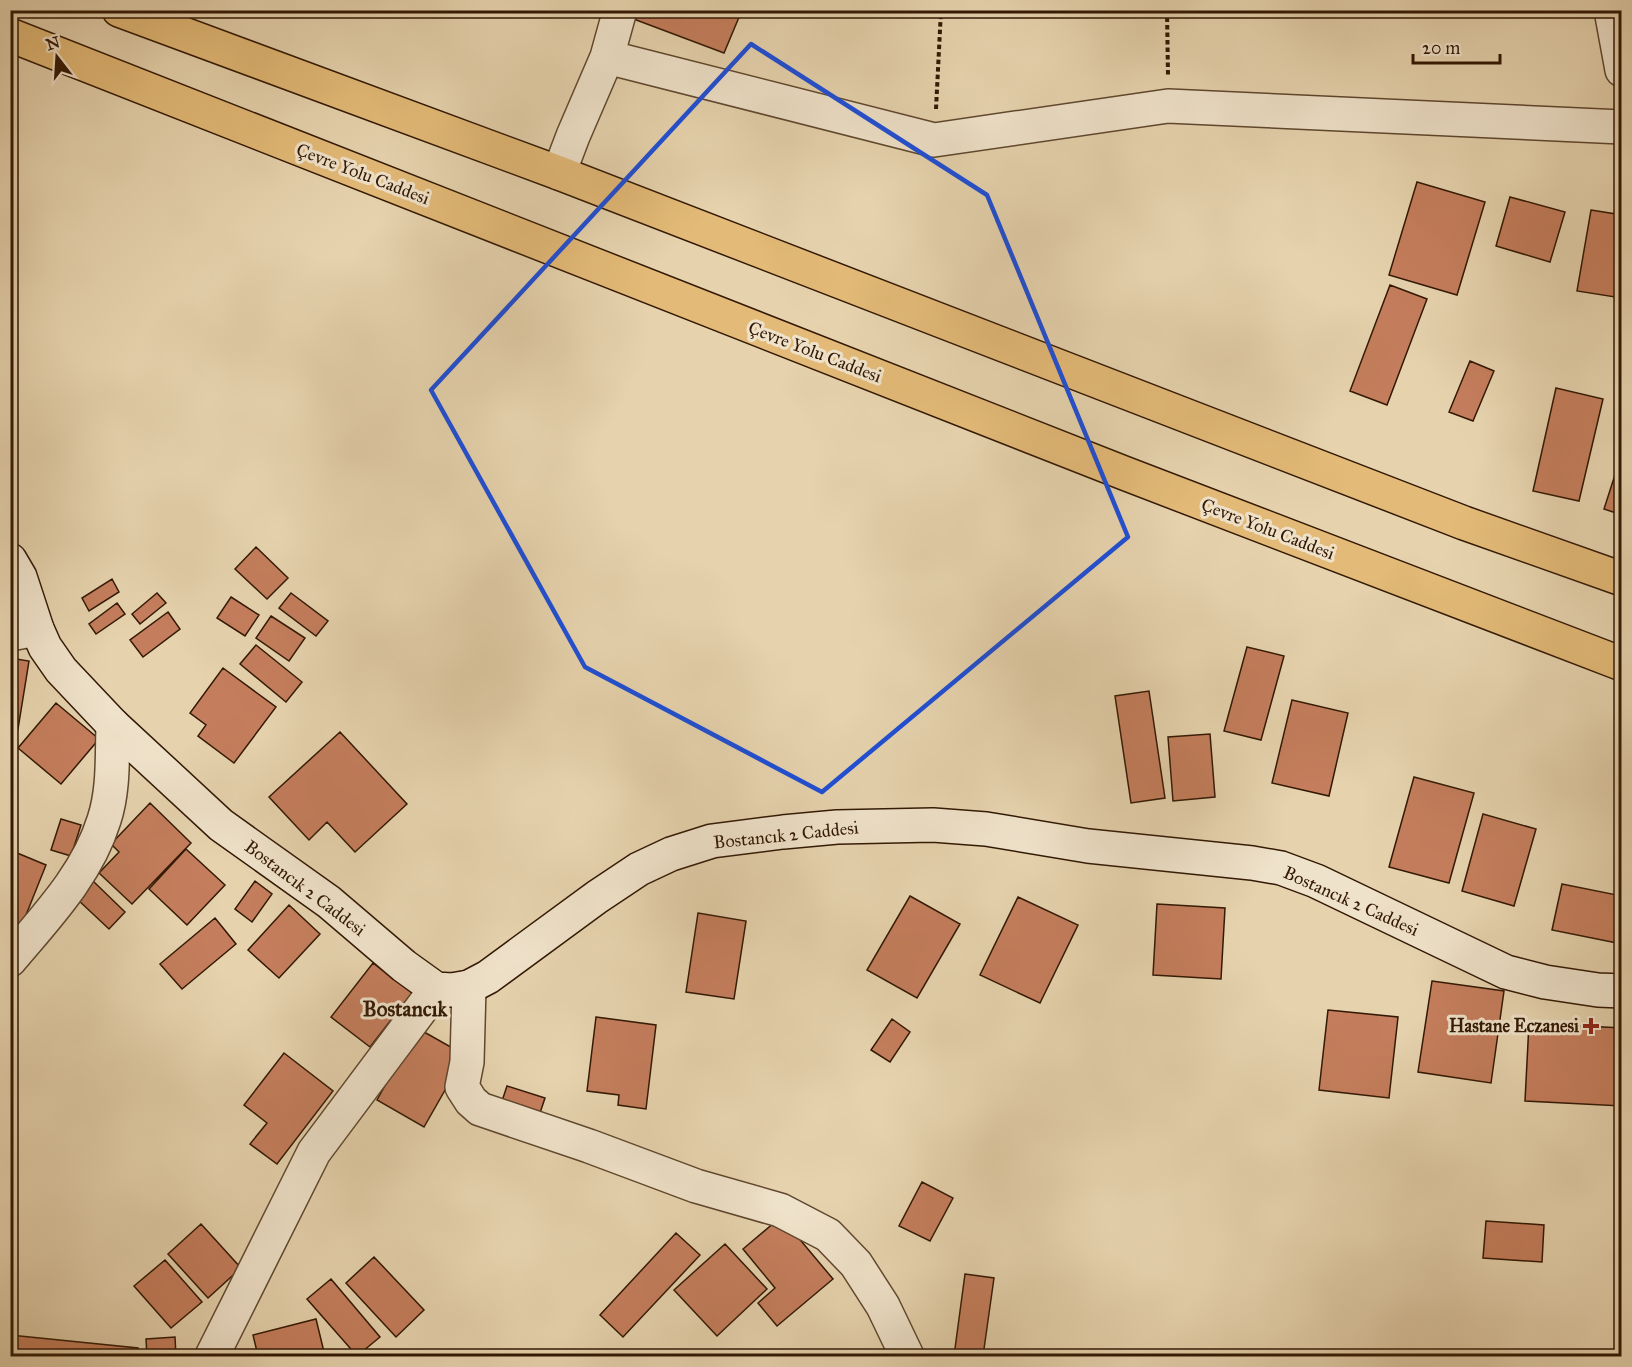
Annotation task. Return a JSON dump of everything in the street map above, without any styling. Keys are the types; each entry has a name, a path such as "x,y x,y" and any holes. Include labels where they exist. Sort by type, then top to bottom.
{"highway":[{"path":"119,10 559,173 1464,523 1622,579"},
{"name":"Çevre Yolu Caddesi","path":"10,36 1124,473 1622,664"}],"street":[{"path":"559,173 607,57 620,10"},
{"path":"1611,10 1622,70"},
{"path":"607,57 934,140 1168,106 1622,127"},
{"name":"Bostancık 2 Caddesi","path":"10,560 20,577 24,632 45,647 61,670 113,724 221,825 329,902 412,973 436,989 452,990 469,987 488,977 551,929 639,869 671,854 712,842 783,832 848,827 933,825 986,829 1088,846 1281,868 1316,881 1506,972 1545,982 1622,991"},
{"path":"10,960 81,873 104,820 111,781 113,724"},
{"path":"469,987 467,1062 462,1087 471,1101 480,1108 696,1186 780,1210 828,1235 856,1264 883,1306 907,1356"},
{"path":"212,1356 314,1152 436,989"}],"path":[{"path":"934,140 941,10"},
{"path":"1167,10 1168,106"}],"highlighted area":[{"path":"751,44 987,195 1128,537 822,792 585,667 431,390"}],"building":[{"path":"634,10 742,10 724,53 631,18"},
{"path":"1417,182 1485,202 1457,295 1389,275"},
{"path":"1510,197 1565,212 1550,262 1496,246"},
{"path":"1591,210 1622,215 1622,261 1615,297 1577,291"},
{"path":"1390,285 1427,299 1387,405 1350,391"},
{"path":"1470,361 1494,371 1473,421 1449,412"},
{"path":"1556,388 1603,399 1579,501 1533,491"},
{"path":"1622,453 1622,515 1604,509"},
{"path":"256,547 288,578 267,599 235,569"},
{"path":"112,579 119,592 89,611 82,598"},
{"path":"157,593 166,603 140,624 132,614"},
{"path":"291,593 328,621 316,636 279,608"},
{"path":"231,597 259,615 245,636 217,618"},
{"path":"117,603 125,614 96,634 89,624"},
{"path":"168,612 180,629 143,657 130,640"},
{"path":"271,616 305,638 289,661 256,638"},
{"path":"256,645 302,682 286,702 240,664"},
{"path":"1247,647 1284,656 1261,740 1224,731"},
{"path":"10,658 29,661 18,729 10,728"},
{"path":"223,668 276,707 234,763 198,736 206,725 190,713"},
{"path":"1149,691 1165,798 1131,803 1115,696"},
{"path":"1292,700 1348,713 1329,796 1272,783"},
{"path":"56,703 99,739 61,784 18,748"},
{"path":"340,732 407,804 355,852 327,822 309,840 269,797"},
{"path":"1210,734 1215,797 1173,801 1168,737"},
{"path":"1414,777 1474,793 1449,883 1389,867"},
{"path":"150,803 191,843 132,904 99,873 119,852 111,844"},
{"path":"1483,814 1536,829 1514,906 1462,891"},
{"path":"61,819 81,825 71,856 51,850"},
{"path":"186,849 225,885 187,925 149,889"},
{"path":"10,850 46,865 12,950 10,949"},
{"path":"93,881 125,912 109,929 76,898"},
{"path":"255,881 272,894 252,922 235,909"},
{"path":"1562,884 1622,896 1622,944 1552,930"},
{"path":"910,896 960,924 917,998 867,970"},
{"path":"1018,897 1078,925 1040,1003 980,975"},
{"path":"1157,904 1225,908 1221,979 1153,975"},
{"path":"289,905 320,934 279,978 248,950"},
{"path":"698,913 746,921 734,999 686,992"},
{"path":"215,918 236,944 182,989 160,964"},
{"path":"373,963 412,993 370,1047 331,1017"},
{"path":"1432,981 1504,991 1491,1083 1418,1072"},
{"path":"1328,1010 1398,1017 1389,1098 1319,1090"},
{"path":"596,1017 656,1025 646,1109 618,1105 619,1095 587,1091"},
{"path":"892,1019 910,1032 890,1062 871,1050"},
{"path":"1529,1023 1622,1028 1622,1106 1525,1101"},
{"path":"417,1028 465,1055 424,1127 377,1100"},
{"path":"284,1053 333,1091 277,1164 250,1144 267,1123 244,1105"},
{"path":"507,1086 545,1098 539,1116 501,1104"},
{"path":"922,1182 953,1198 930,1241 899,1226"},
{"path":"781,1217 833,1279 777,1326 758,1303 775,1288 743,1249"},
{"path":"1486,1221 1544,1225 1542,1262 1483,1258"},
{"path":"201,1224 241,1268 208,1298 168,1254"},
{"path":"676,1233 700,1255 623,1337 600,1315"},
{"path":"725,1244 767,1289 717,1336 674,1290"},
{"path":"374,1257 424,1310 396,1337 346,1283"},
{"path":"165,1260 202,1302 171,1328 134,1286"},
{"path":"965,1274 994,1278 983,1356 954,1356"},
{"path":"331,1279 380,1337 357,1356 307,1299"},
{"path":"316,1319 325,1356 258,1356 253,1335"},
{"path":"10,1335 138,1348 138,1356 10,1356"},
{"path":"175,1337 176,1356 147,1356 146,1339"}],"place":[{"name":"Hastane Eczanesi","path":"1591,1026"}],"district":[{"name":"Bostancık","path":"405,1009"}]}
